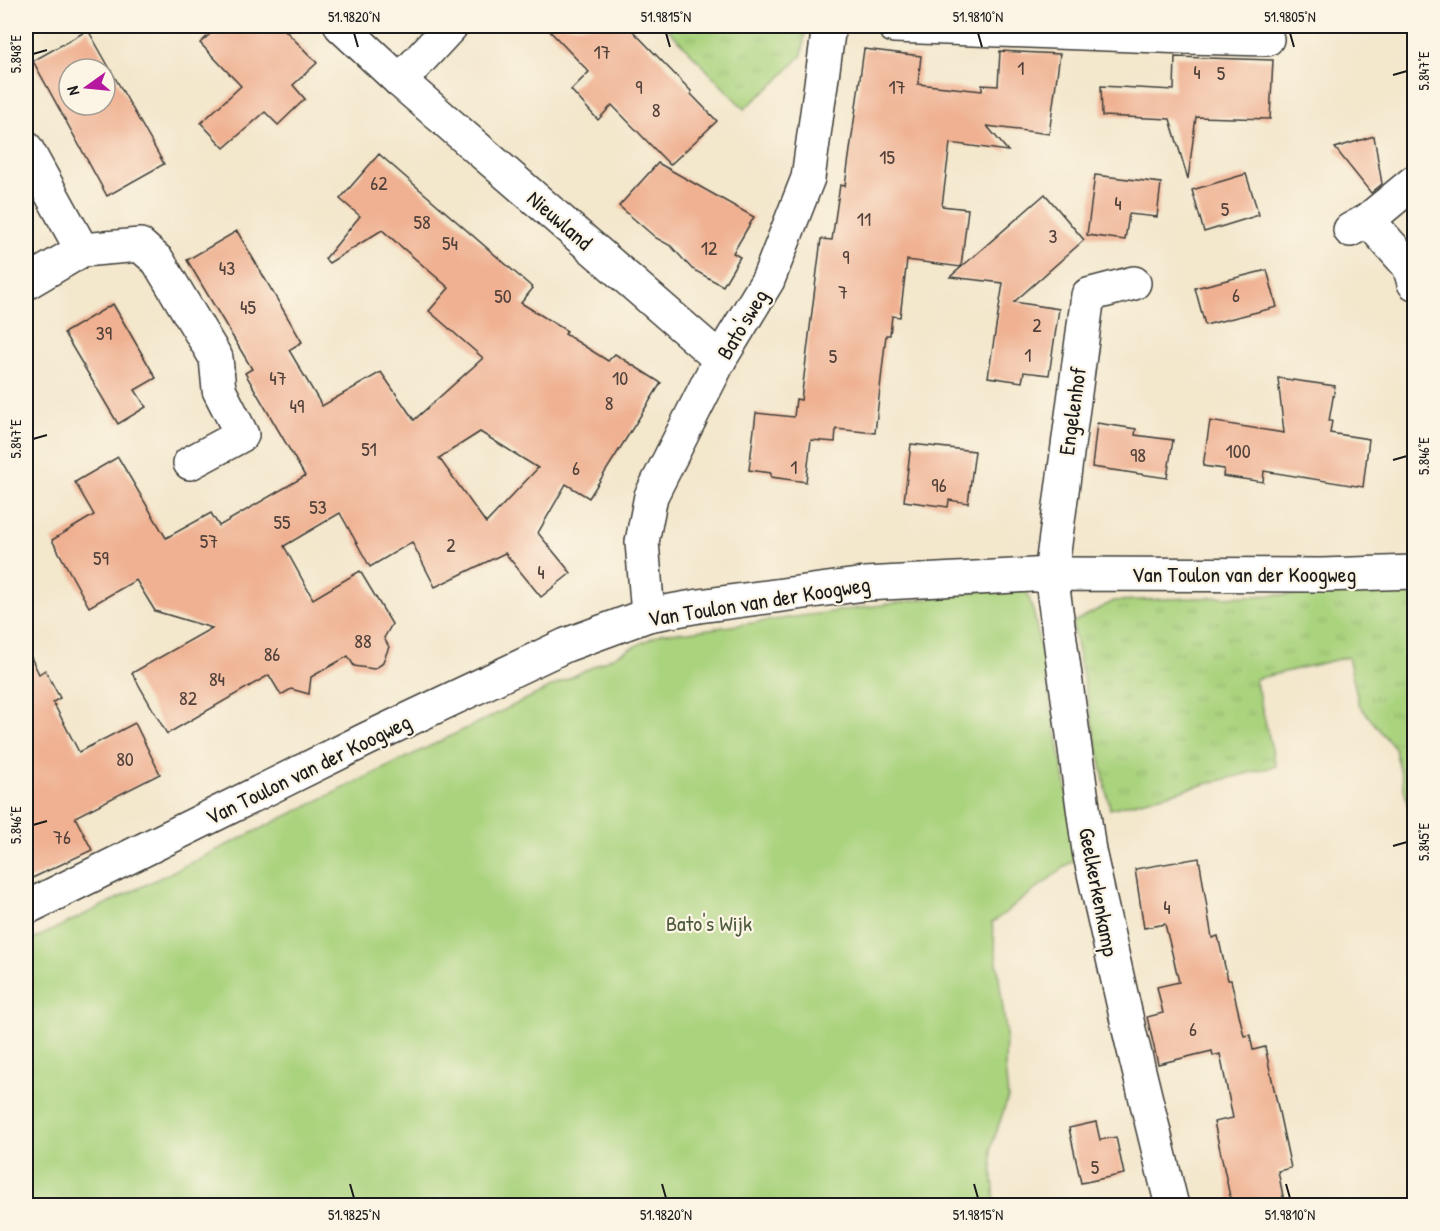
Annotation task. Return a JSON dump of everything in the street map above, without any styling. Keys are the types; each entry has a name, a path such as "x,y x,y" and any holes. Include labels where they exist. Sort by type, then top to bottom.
{"street":[{"name":"Nieuwland","path":"341,26 400,81 720,359"},
{"path":"400,81 451,26"},
{"name":"Bato'sweg","path":"648,615 642,542 651,495 720,359 768,280 808,178 829,26"},
{"path":"894,26 1186,31 1267,39"},
{"path":"26,148 82,250"},
{"path":"1414,182 1359,225 1409,266 1414,283"},
{"path":"26,283 82,250 140,245 158,261 216,358 219,390 242,435 190,463"},
{"name":"Engelenhof","path":"1051,574 1088,295 1134,283"},
{"name":"Van Toulon van der Koogweg","path":"26,908 367,739 566,645 648,615 865,584 1051,574 1322,575 1414,572"},
{"name":"Geelkerkenkamp","path":"1051,574 1089,851 1124,1013 1172,1206"}],"green space":[{"path":"665,26 806,26 802,55 776,82 744,109"},
{"name":"Bato's Wijk","path":"1025,585 1034,614 1079,856 992,923 1006,1032 1005,1066 1008,1098 991,1148 995,1205 26,1206 26,943 662,633 688,632"},
{"path":"1414,590 1414,805 1408,806 1395,749 1359,705 1348,657 1255,679 1276,766 1110,809 1072,623 1114,601"}],"building":[{"path":"219,26 281,26 317,63 293,85 305,99 278,125 265,112 224,148 201,123 241,86 200,43"},
{"path":"545,26 628,26 717,121 670,165 612,105 598,120 571,90 589,72"},
{"path":"88,30 103,57 57,57 57,105 33,61"},
{"path":"864,49 921,56 918,84 982,91 982,85 998,86 1000,51 1060,54 1049,134 987,126 1008,151 950,143 942,206 968,209 961,267 907,260 900,317 892,316 890,335 886,335 875,433 836,429 835,442 811,440 806,482 771,477 771,473 749,470 756,413 794,417 796,399 801,400 821,239 832,240 840,185 845,186"},
{"path":"1175,57 1273,60 1270,119 1196,117 1188,179 1170,119 1102,116 1101,86 1174,90"},
{"path":"117,81 164,164 107,196 64,117 117,117"},
{"path":"1374,136 1382,184 1371,193 1335,148"},
{"path":"379,154 533,288 521,303 567,331 565,334 608,361 615,354 661,383 589,498 566,484 538,533 571,573 541,597 505,553 435,587 412,542 370,567 340,513 284,546 313,599 360,571 392,624 384,638 389,647 382,664 374,669 354,666 348,656 311,677 309,694 291,689 281,695 269,675 167,734 132,673 212,628 155,611 136,580 89,607 52,540 94,515 75,482 118,457 166,538 211,513 219,526 305,476 245,373 252,369 187,260 237,231 302,342 289,350 322,406 381,372 414,420 483,358 429,311 449,288 382,230 329,263 325,259 360,216 340,199","holes":["480,432 538,468 486,523 439,458"]},
{"path":"658,163 754,217 733,253 740,257 723,286 692,269 671,246 656,238 619,206"},
{"path":"1246,174 1259,215 1204,232 1192,190"},
{"path":"1095,175 1161,183 1157,217 1129,214 1125,240 1087,235"},
{"path":"1045,194 1084,240 1014,302 1059,309 1049,375 1024,372 1022,382 988,377 1003,283 950,277"},
{"path":"1267,270 1277,307 1205,325 1195,288"},
{"path":"113,304 156,378 135,390 146,407 118,424 64,333"},
{"path":"1278,378 1335,386 1329,421 1332,421 1330,433 1369,439 1363,487 1264,471 1263,482 1223,476 1224,469 1203,466 1210,421 1284,433"},
{"path":"1097,423 1136,429 1135,435 1173,440 1167,478 1092,467"},
{"path":"911,444 975,451 968,503 949,500 948,507 904,501"},
{"path":"26,647 39,674 45,670 60,698 53,702 79,752 135,723 160,774 75,817 92,850 26,881"},
{"path":"1199,858 1212,938 1218,936 1244,1036 1250,1035 1253,1050 1265,1047 1291,1168 1278,1171 1285,1206 1232,1206 1214,1122 1233,1118 1220,1054 1213,1056 1212,1051 1158,1064 1147,1017 1163,1013 1157,987 1179,982 1165,924 1144,928 1135,869"},
{"path":"1096,1122 1100,1140 1116,1137 1124,1174 1081,1183 1069,1128"}]}
